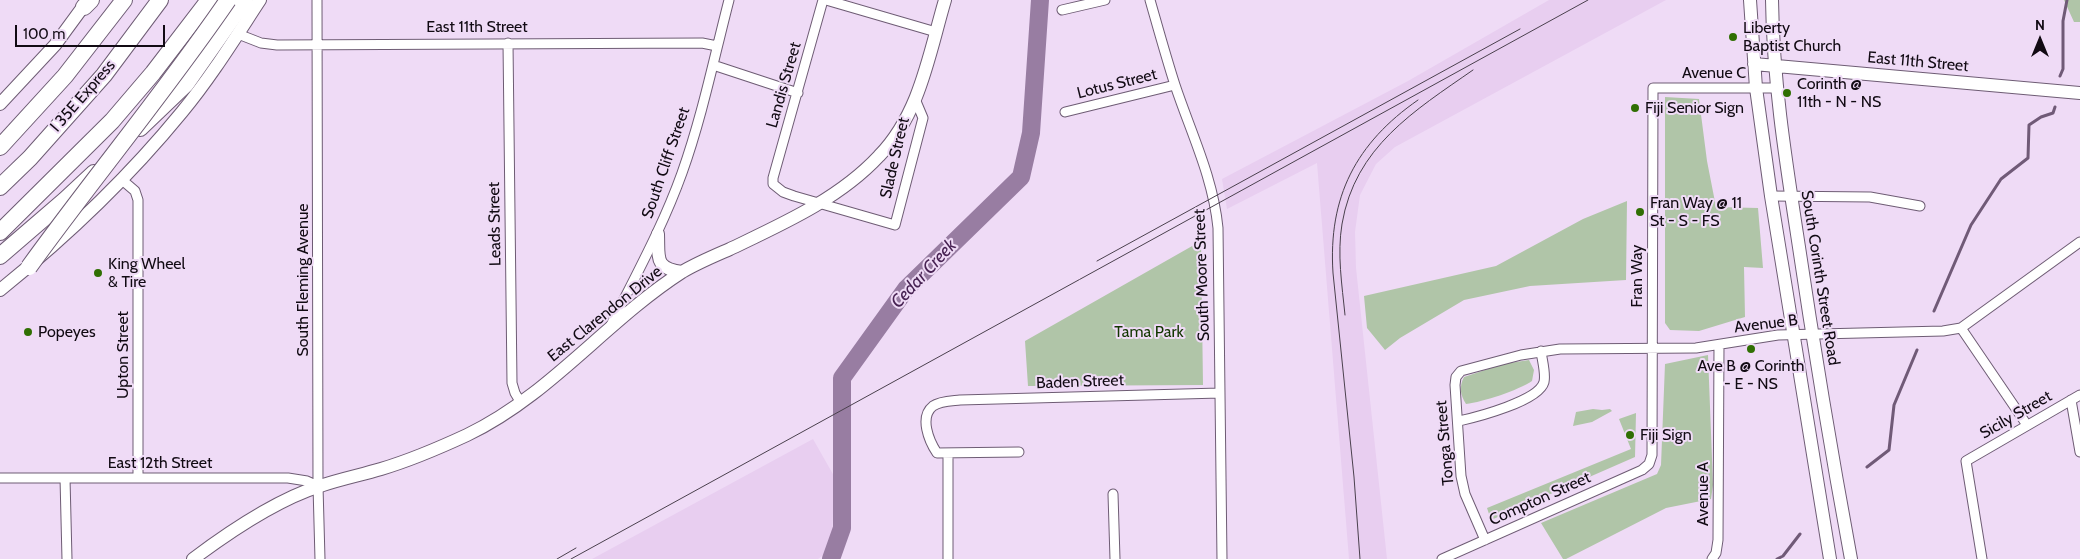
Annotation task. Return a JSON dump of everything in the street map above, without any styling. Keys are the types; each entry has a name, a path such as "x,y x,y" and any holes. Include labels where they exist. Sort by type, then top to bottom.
{"highway":[{"path":"0,146 65,76 124,0"},
{"name":"I 35E Express","path":"0,187 30,158 104,75 160,0"},
{"path":"0,232 112,121 153,73 209,0"},
{"path":"29,267 83,193 189,58 228,0"},
{"path":"0,256 65,200 186,84 245,0"}],"main road":[{"path":"0,290 29,267 121,180 181,113 260,0"},
{"name":"East Clarendon Drive","path":"193,559 246,523 318,486 431,452 471,433 521,403 610,327 682,272 820,203 850,183 879,157 900,131 915,99 945,0"},
{"path":"1750,0 1756,88 1771,196 1792,335 1830,559"},
{"name":"South Corinth Street Road","path":"1772,0 1776,88 1791,197 1811,334 1851,559"},
{"path":"0,104 55,45 88,2"},
{"name":"East 11th Street","path":"1754,64 2080,93"},
{"path":"658,234 660,260 663,268 682,272"},
{"path":"1826,539 1846,535"}],"street":[{"name":"South Fleming Avenue","path":"317,0 318,486 320,559"},
{"name":"South Cliff Street","path":"610,327 658,234 683,171 713,66 729,0"},
{"path":"824,0 936,32"},
{"name":"Landis Street","path":"820,203 783,192 773,184 773,178 824,0"},
{"path":"1062,10 1105,0"},
{"name":"South Moore Street","path":"1150,0 1175,85 1209,178 1216,204 1218,228 1222,559"},
{"name":"East 11th Street","path":"238,34 261,43 277,45 702,43 717,46"},
{"name":"Leads Street","path":"508,44 512,383 515,394 521,403"},
{"path":"713,66 798,93"},
{"name":"Lotus Street","path":"1065,112 1175,85"},
{"name":"Avenue C","path":"1653,88 1776,88"},
{"name":"Fran Way","path":"1649,464 1652,455 1653,88"},
{"name":"Slade Street","path":"820,203 895,225 923,118 915,99"},
{"name":"Upton Street","path":"121,180 134,192 138,200 138,477"},
{"path":"1771,196 1870,197 1920,206"},
{"name":"Avenue B","path":"1461,371 1542,351 1560,349 1696,348 1792,335 1943,331 1961,328 2080,242"},
{"path":"1961,328 2027,426"},
{"name":"Avenue A","path":"1714,556 1718,540 1719,345"},
{"path":"1459,422 1482,416 1534,395 1545,381 1542,351"},
{"name":"Tonga Street","path":"1461,371 1456,377 1455,385 1462,476 1465,494 1485,540"},
{"name":"Baden Street","path":"948,454 936,453 930,443 926,424 928,413 933,406 941,402 1220,393"},
{"name":"Sicily Street","path":"1982,559 1966,461 2080,395"},
{"path":"2071,400 2080,452"},
{"path":"948,559 948,454 1019,452"},
{"name":"Compton Street","path":"1449,558 1642,470 1649,464"},
{"name":"East 12th Street","path":"0,478 288,478 306,481 318,486"},
{"path":"65,478 66,559"},
{"path":"1113,494 1115,559"}],"shaded area":[{"path":"1549,0 1666,0 1395,147 1376,164 1360,195 1355,232 1356,268 1387,559 1349,559 1317,163 1227,209 1222,179 1408,81"},
{"path":"813,439 834,476 832,548 818,559 592,559"}],"green space":[{"path":"2064,0 2080,0 2080,22 2074,22"},
{"path":"1665,97 1699,99 1707,161 1716,207 1758,208 1763,268 1744,267 1745,317 1699,331 1670,330 1665,323"},
{"path":"1627,201 1626,280 1530,286 1464,300 1400,338 1385,350 1367,328 1364,296 1496,266 1583,219"},
{"name":"Tama Park","path":"1201,241 1203,385 1028,386 1025,341"},
{"path":"1708,355 1713,485 1711,499 1666,508 1563,559 1541,523 1657,474 1661,465 1665,364"},
{"path":"1529,360 1534,370 1532,381 1500,395 1466,404 1461,390 1464,377 1503,364"},
{"path":"1610,409 1612,411 1592,422 1573,426 1576,412"},
{"path":"1636,413 1635,457 1491,520 1487,508 1631,449 1619,419"}],"waterway":[{"name":"Cedar Creek","path":"831,559 842,528 842,378 906,289 1021,177 1031,133 1040,0"},
{"path":"2060,76 2063,69 2063,21 2067,0"},
{"path":"1934,311 1971,225 2001,179 2028,158 2029,125 2041,117 2053,113 2055,107"},
{"path":"1867,467 1889,450 1894,405 1917,350"},
{"path":"1777,559 1783,556 1800,534"}],"tram line":[{"path":"571,559 1588,0"},
{"path":"1097,261 1520,29"},
{"path":"1345,315 1340,270 1342,224 1349,197 1360,173 1374,152 1409,116 1473,70"},
{"path":"1360,559 1354,477 1333,273 1335,220 1341,196 1350,174 1363,154 1378,134 1418,100"},
{"path":"557,559 576,548"}],"place":[{"name":"Liberty Baptist Church","path":"1733,37"},
{"name":"Corinth @ 11th - N - NS","path":"1787,93"},
{"name":"Fiji Senior Sign","path":"1635,108"},
{"name":"Fran Way @ 11 St - S - FS","path":"1640,212"},
{"name":"King Wheel & Tire","path":"98,273"},
{"name":"Popeyes","path":"28,332"},
{"name":"Ave B @ Corinth - E - NS","path":"1751,349"},
{"name":"Fiji Sign","path":"1630,435"}]}
